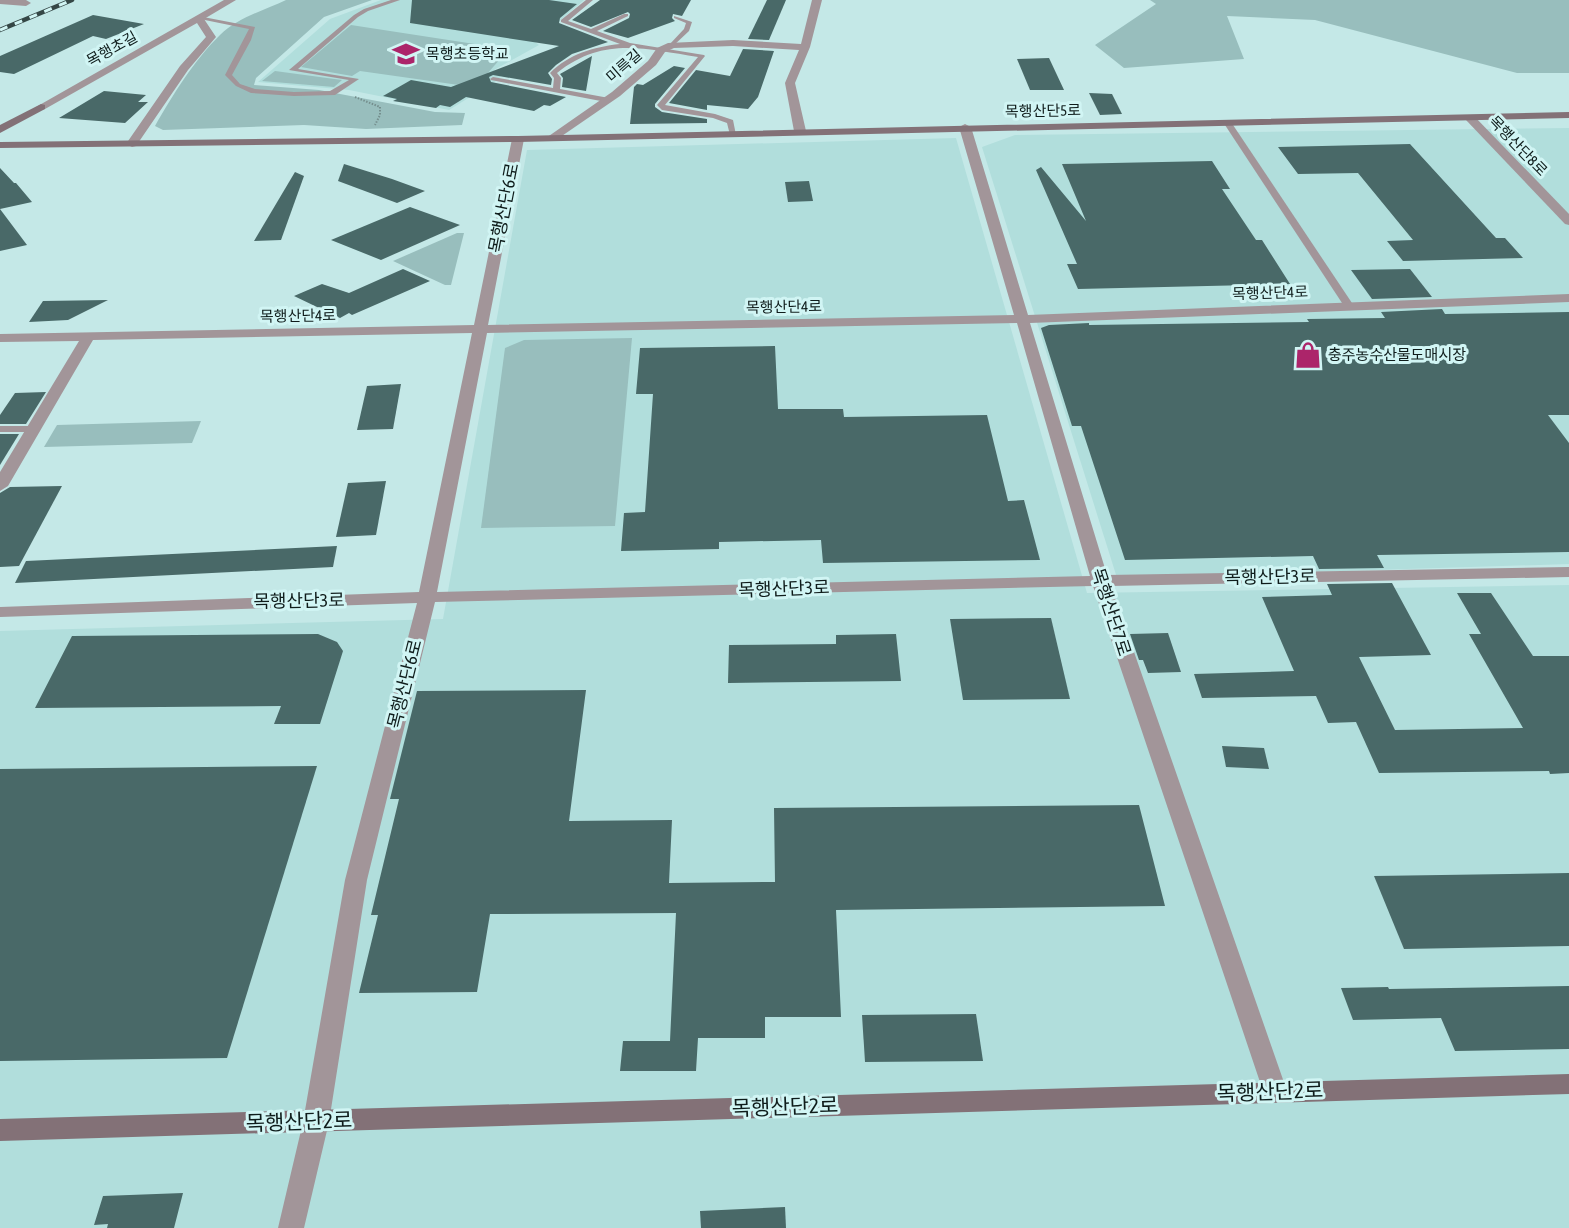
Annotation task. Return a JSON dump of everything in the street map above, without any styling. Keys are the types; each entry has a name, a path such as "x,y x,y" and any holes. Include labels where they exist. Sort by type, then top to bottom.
{"street":[{"name":"목행초길","path":"41,107 231,0"},
{"path":"800,131 790,83 805,47 817,0"},
{"path":"0,1 26,3"},
{"path":"132,144 184,68 211,37 198,18"},
{"path":"661,50 672,45 733,44 805,47"},
{"name":"미륵길","path":"552,138 606,100 652,63 661,50"},
{"path":"0,115 41,107"},
{"path":"0,130 41,107"},
{"name":"목행산단5로","path":"0,144 518,139 1569,115"},
{"name":"목행산단8로","path":"1470,118 1569,221"},
{"name":"목행산단7로","path":"966,127 1100,580 1275,1091"},
{"name":"목행산단6로","path":"291,1228 316,1122 356,880 427,598 518,139"},
{"name":"목행산단4로","path":"0,339 1023,319 1569,298"},
{"path":"0,486 88,337"},
{"name":"목행산단3로","path":"0,612 1100,580 1569,572"},
{"name":"목행산단2로","path":"0,1130 1569,1084"}],"lane":[{"path":"198,18 253,28 250,38 232,63 228,75 238,85 254,91 325,94 341,89 356,80 292,70 356,16 366,10 397,0"},
{"name":"미륵길","path":"591,0 563,21 629,45 661,50"},
{"path":"592,31 626,15"},
{"path":"672,45 687,30 689,22 676,17"},
{"path":"556,91 558,78 554,73 577,54 595,49 629,45"},
{"path":"661,50 702,56 693,70 675,87 661,105 665,108 715,116 730,122 733,133"},
{"path":"493,79 606,100"},
{"path":"1227,122 1349,306"},
{"path":"0,429 33,429"}],"path":[{"path":"341,89 351,96 380,107 380,115 374,127"}],"shaded area":[{"path":"286,0 372,0 324,17 256,78 254,85 319,90 435,112 465,113 462,125 366,129 304,125 163,130 155,126 193,66 220,35 243,19"},
{"name":"목행초등학교","path":"381,0 584,0 535,42 539,45 494,70 501,76 496,81 449,110 349,90 258,82 330,19"},
{"path":"1150,0 1569,0 1569,73 1517,73 1315,20 1227,16 1244,59 1124,68 1095,45 1156,4"},
{"path":"351,25 494,47 501,58 487,74 466,86 360,71 352,76 301,67"},
{"path":"275,71 342,80 334,87 262,81"},
{"name":"충주농수산물도매시장","path":"1569,128 1569,564 1117,578 982,147 1015,135"},
{"path":"956,138 1087,593 1569,585 1569,1228 0,1228 0,631 443,619 527,150"},
{"path":"457,233 464,233 451,285 445,285 393,261"},
{"path":"632,338 615,526 481,528 505,348 524,340"},
{"path":"201,421 192,443 44,447 57,425"}],"building":[{"path":"412,0 549,0 577,4 560,18 559,23 608,42 572,54 556,65 548,73 552,79 551,85 493,75 489,77 491,82 566,97 550,106 544,105 534,111 466,97 450,107 440,105 436,108 393,101 397,99 383,96 411,80 451,87 559,46 410,23"},
{"path":"600,0 691,0 682,16 673,14 672,18 675,21 628,38 603,31 629,18 628,12 591,27 572,20"},
{"path":"767,0 786,0 769,40 748,39"},
{"path":"93,15 144,24 106,39 93,36 14,74 0,72 0,56"},
{"path":"743,49 774,51 758,97 748,109 707,105 707,110 669,103 696,70 730,76"},
{"path":"592,56 586,91 562,87 563,78 560,74"},
{"path":"1049,58 1064,90 1030,90 1017,59"},
{"path":"674,66 685,68 655,104 655,107 662,112 707,119 707,123 630,124 634,87 637,84 643,85"},
{"path":"104,91 146,95 138,102 148,102 125,123 59,118"},
{"path":"1089,93 1112,94 1122,114 1100,115"},
{"path":"1410,144 1496,238 1505,238 1523,258 1403,261 1387,241 1413,240 1358,173 1298,174 1278,147"},
{"path":"1212,161 1230,189 1222,189 1256,240 1262,240 1290,284 1078,289 1067,264 1077,264 1036,170 1041,167 1086,221 1062,164"},
{"path":"344,164 425,191 397,203 338,181"},
{"path":"0,168 16,183 32,202 0,209"},
{"path":"295,172 304,176 281,240 254,241"},
{"path":"809,181 813,201 788,202 785,182"},
{"path":"410,207 460,225 381,260 331,240"},
{"path":"0,209 27,245 0,251"},
{"path":"403,269 430,281 340,318 294,296 322,284 349,293"},
{"path":"1410,269 1432,297 1372,299 1351,270"},
{"path":"108,300 68,320 29,322 43,301"},
{"path":"1442,309 1445,314 1569,312 1569,415 1548,415 1569,443 1569,552 1377,555 1384,568 1319,569 1313,556 1125,560 1081,426 1072,426 1041,328 1049,325 1089,323 1089,325 1309,322 1307,319 1385,318 1381,312"},
{"path":"775,346 778,409 843,409 844,417 987,415 1008,501 1024,500 1040,560 823,563 821,540 719,542 719,549 621,551 624,513 645,512 653,394 636,394 640,348"},
{"path":"401,384 393,429 357,430 367,386"},
{"path":"46,392 26,424 0,424 0,415 15,393"},
{"path":"0,434 19,434 0,465"},
{"path":"386,481 376,535 336,537 348,483"},
{"path":"62,486 19,566 0,567 0,493 10,487"},
{"path":"337,546 333,567 15,583 26,561"},
{"path":"1392,583 1431,655 1359,657 1395,730 1523,728 1469,634 1481,634 1457,593 1491,593 1533,656 1569,656 1569,773 1550,774 1549,771 1379,773 1356,722 1328,723 1316,696 1202,698 1194,674 1294,671 1262,597 1332,595 1327,584"},
{"path":"1051,618 1070,699 963,700 950,619"},
{"path":"1168,633 1181,672 1148,673 1143,660 1139,660 1130,634"},
{"path":"318,634 337,642 343,651 320,724 274,724 281,706 35,708 72,636"},
{"path":"896,634 901,681 728,683 729,645 836,644 836,635"},
{"path":"586,690 569,821 672,820 669,883 775,882 774,808 1139,805 1165,906 836,910 841,1017 765,1017 765,1038 698,1038 696,1071 620,1071 623,1041 670,1041 676,913 490,914 477,992 359,993 378,915 371,915 399,799 390,799 417,691"},
{"path":"1222,746 1264,748 1269,769 1226,767"},
{"path":"317,766 227,1058 0,1061 0,769"},
{"path":"1569,873 1569,946 1404,949 1374,876"},
{"path":"1569,986 1569,1049 1455,1051 1441,1018 1353,1020 1341,988 1388,987 1389,989"},
{"path":"976,1014 983,1061 865,1062 862,1015"},
{"path":"183,1193 174,1228 107,1228 108,1224 94,1225 103,1196"},
{"path":"785,1207 786,1228 701,1228 700,1211"}],"railway":[{"path":"0,30 72,0"}],"place":[{"name":"목행초등학교","path":"406,54"},
{"name":"충주농수산물도매시장","path":"1308,355"}]}
